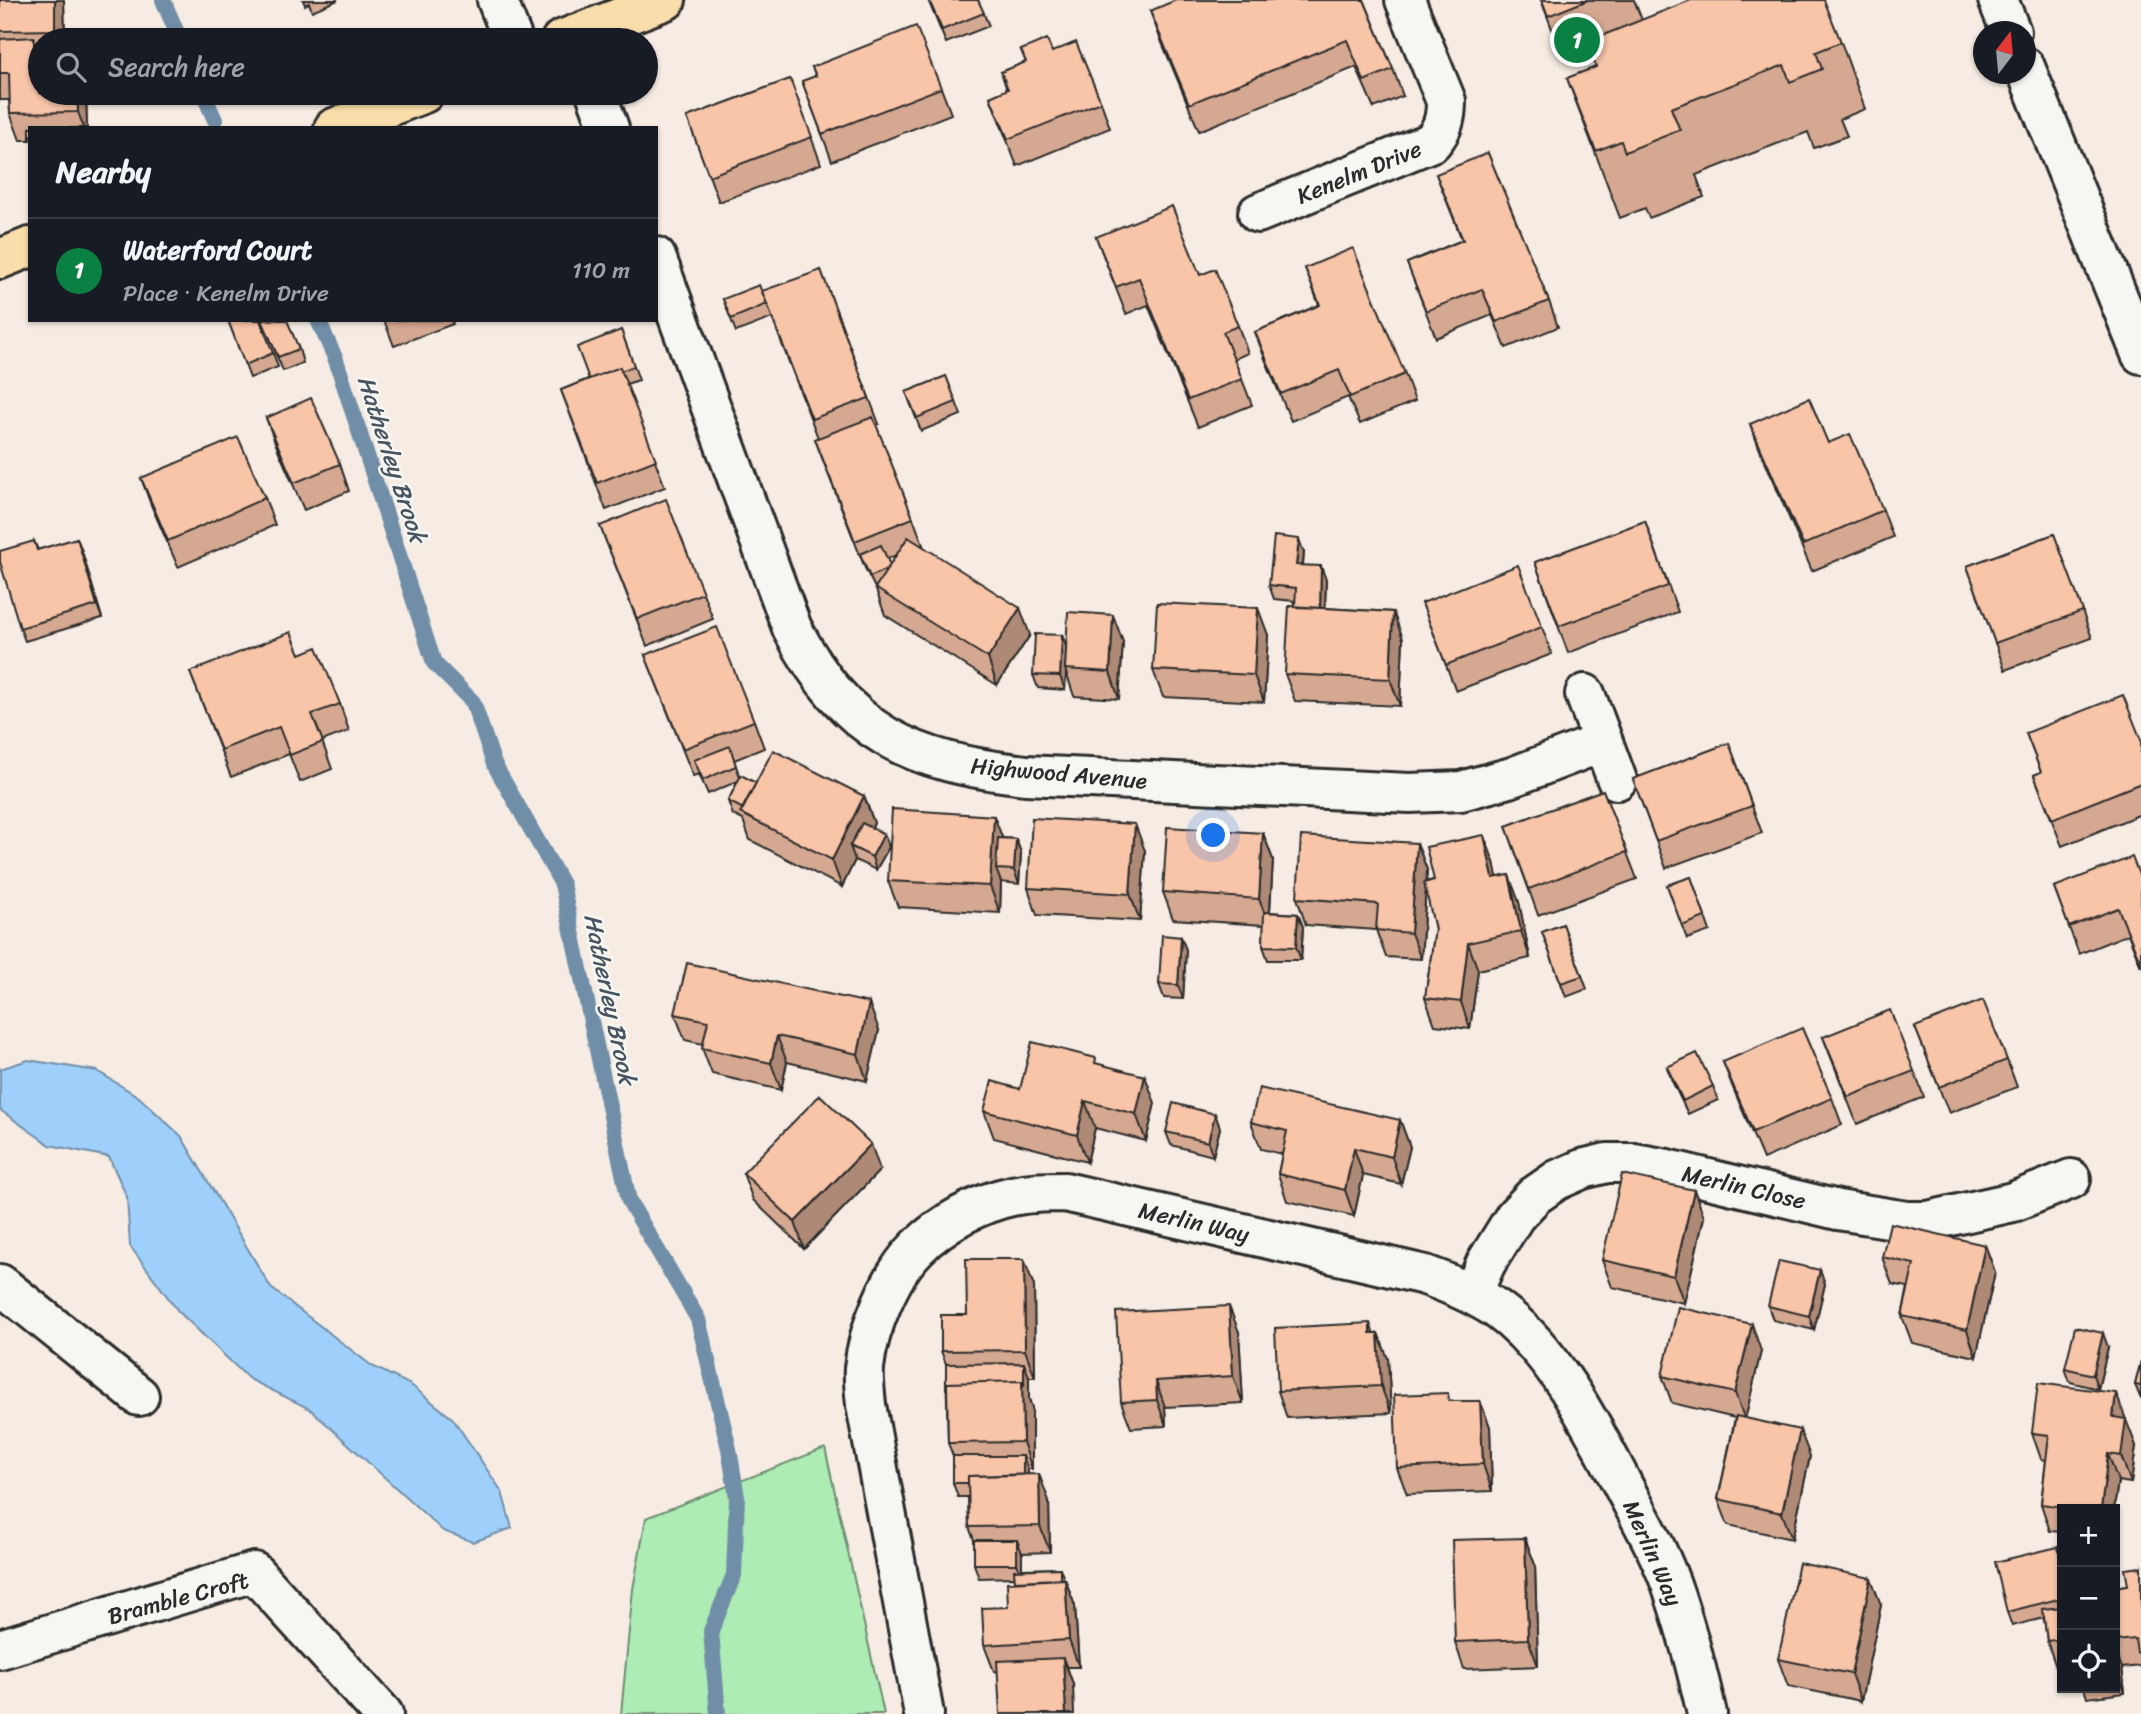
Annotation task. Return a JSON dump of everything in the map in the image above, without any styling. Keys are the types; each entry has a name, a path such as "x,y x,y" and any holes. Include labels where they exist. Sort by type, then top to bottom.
{"main road":[{"path":"596,28 666,0"},
{"path":"339,126 393,105"},
{"path":"0,259 28,248"}],"street":[{"path":"497,0 508,28"},
{"name":"Kenelm Drive","path":"1258,213 1432,142 1442,131 1446,101 1405,0"},
{"path":"1998,0 2007,21"},
{"path":"2032,84 2141,354"},
{"path":"600,105 608,126"},
{"name":"Highwood Avenue","path":"658,262 792,628 809,660 830,690 856,716 886,737 919,754 954,764 1026,775 1410,793 1461,791 1512,777 1603,741"},
{"path":"1585,694 1617,780"},
{"name":"Merlin Close","path":"1472,1294 1486,1263 1515,1216 1534,1196 1557,1180 1607,1163 1634,1163 1668,1169 1838,1210 1907,1221 1928,1221 2013,1202 2071,1176"},
{"name":"Merlin Way","path":"923,1714 866,1405 864,1370 869,1338 883,1302 899,1272 917,1247 976,1208 1010,1196 1038,1192 1065,1192 1425,1275 1472,1294 1497,1309 1528,1336 1563,1381 1608,1457 1646,1530 1674,1593 1707,1714"},
{"path":"0,1284 139,1396"},
{"name":"Bramble Croft","path":"0,1650 254,1572 383,1714"}],"green space":[{"path":"825,1448 884,1714 621,1714 633,1589 646,1518"}],"water":[{"path":"28,1060 97,1071 139,1097 181,1136 271,1288 372,1366 411,1385 453,1419 502,1492 512,1528 473,1542 443,1531 310,1409 249,1379 178,1311 130,1246 127,1197 109,1157 50,1145 0,1110 0,1069"}],"building":[{"path":"0,0 55,0 55,28 0,31"},
{"path":"929,0 978,0 984,13 942,30"},
{"path":"1176,0 1364,0 1393,69 1364,81 1347,40 1189,104 1150,11"},
{"path":"1542,0 1588,0 1548,16"},
{"path":"1691,0 1824,0 1841,42 1816,52 1822,69 1790,82 1784,65 1671,108 1680,130 1625,152 1621,141 1596,151 1567,78 1596,67 1586,42"},
{"path":"916,26 941,88 822,134 802,81 816,76 812,67"},
{"path":"28,37 28,105 78,105 78,112 10,113 9,73 0,73 0,39"},
{"path":"1047,39 1052,52 1076,42 1101,102 1008,139 990,97 1008,89 1001,72 1026,62 1021,50"},
{"path":"790,79 812,137 709,176 687,117"},
{"path":"1488,153 1549,301 1496,322 1482,289 1426,311 1407,263 1463,240 1436,174"},
{"path":"1172,206 1200,275 1215,269 1238,326 1223,332 1242,379 1188,400 1139,278 1116,287 1096,237"},
{"path":"1353,248 1405,374 1350,397 1339,370 1281,394 1255,332 1320,305 1305,268"},
{"path":"821,270 869,398 812,419 762,291"},
{"path":"759,285 767,304 731,319 723,299"},
{"path":"229,322 261,322 273,353 245,365"},
{"path":"263,322 288,322 299,349 278,357"},
{"path":"621,330 634,366 621,371 620,367 589,379 577,347"},
{"path":"620,367 656,460 597,483 561,390"},
{"path":"946,376 956,402 917,418 906,392"},
{"path":"311,398 340,464 294,483 266,418"},
{"path":"1809,398 1828,443 1850,434 1883,510 1803,545 1750,424"},
{"path":"873,417 913,518 855,541 815,439"},
{"path":"238,437 265,498 168,541 141,478"},
{"path":"666,499 703,593 637,619 600,526"},
{"path":"1645,521 1668,586 1559,626 1535,562"},
{"path":"2054,534 2083,611 1995,643 1967,566"},
{"path":"1274,536 1299,539 1296,565 1321,566 1320,608 1295,607 1296,588 1269,585"},
{"path":"908,537 1020,608 988,658 875,588"},
{"path":"77,538 97,605 20,628 0,562 0,551 34,541 37,550"},
{"path":"881,545 890,565 870,577 860,554"},
{"path":"1518,565 1542,627 1446,665 1422,603"},
{"path":"1157,603 1258,608 1254,675 1153,670"},
{"path":"1289,606 1393,612 1390,679 1285,674"},
{"path":"1068,612 1113,615 1110,672 1065,669"},
{"path":"717,627 754,721 683,749 645,655"},
{"path":"291,632 300,654 317,647 340,704 312,714 323,742 290,755 279,727 221,750 190,672"},
{"path":"1035,634 1062,635 1060,676 1033,675"},
{"path":"2123,695 2141,740 2141,783 2052,819 2034,775 2041,772 2026,733"},
{"path":"1729,743 1752,806 1656,841 1633,779"},
{"path":"730,746 736,766 703,780 694,760"},
{"path":"773,750 864,796 832,860 740,813"},
{"path":"741,775 756,783 743,809 728,801"},
{"path":"1603,790 1627,852 1529,889 1506,826"},
{"path":"892,809 994,816 990,886 888,881"},
{"path":"1032,818 1135,824 1130,894 1028,888"},
{"path":"862,823 884,834 872,857 850,846"},
{"path":"1167,827 1263,833 1259,899 1163,892"},
{"path":"1484,835 1493,878 1509,875 1521,931 1468,943 1461,1002 1425,998 1435,929 1424,883 1434,880 1426,847"},
{"path":"1301,836 1417,843 1411,933 1376,930 1378,904 1297,898"},
{"path":"998,838 1016,839 1014,870 996,869"},
{"path":"2132,857 2141,880 2141,964 2118,908 2069,927 2054,887"},
{"path":"1691,877 1705,917 1682,926 1667,885"},
{"path":"1264,912 1298,914 1296,947 1263,946"},
{"path":"1563,924 1582,976 1561,983 1542,932"},
{"path":"1162,935 1181,937 1178,985 1159,984"},
{"path":"687,963 869,1003 858,1054 777,1036 771,1063 702,1048 708,1021 675,1014"},
{"path":"1983,1000 2007,1060 1939,1087 1915,1027"},
{"path":"1890,1010 1914,1071 1848,1097 1823,1037"},
{"path":"1802,1028 1832,1098 1753,1132 1723,1062"},
{"path":"1032,1042 1096,1058 1095,1063 1145,1076 1136,1114 1085,1101 1077,1135 984,1111 992,1081 1020,1089"},
{"path":"1697,1053 1713,1086 1683,1101 1667,1067"},
{"path":"1259,1088 1400,1120 1392,1157 1354,1148 1345,1190 1278,1174 1287,1131 1251,1122"},
{"path":"820,1095 871,1144 795,1222 743,1173"},
{"path":"1173,1103 1215,1114 1208,1142 1166,1132"},
{"path":"1622,1174 1694,1190 1674,1276 1602,1260"},
{"path":"1890,1223 1985,1245 1967,1330 1902,1316 1914,1264 1882,1257"},
{"path":"966,1259 1024,1259 1025,1350 941,1351 941,1315 967,1315"},
{"path":"1779,1261 1820,1270 1809,1316 1768,1306"},
{"path":"1229,1306 1233,1376 1156,1381 1157,1400 1121,1402 1116,1312"},
{"path":"1678,1307 1752,1324 1735,1393 1662,1376"},
{"path":"1370,1323 1370,1333 1378,1333 1381,1386 1278,1391 1275,1328"},
{"path":"2075,1327 2103,1333 2093,1375 2065,1368"},
{"path":"2141,1361 2141,1386 2135,1385"},
{"path":"1024,1363 1024,1386 1022,1381 947,1383 946,1389 946,1364"},
{"path":"1022,1381 1023,1442 948,1443 947,1383"},
{"path":"2038,1383 2116,1393 2113,1417 2126,1419 2121,1456 2108,1454 2102,1504 2057,1504 2057,1506 2041,1504 2049,1435 2032,1433"},
{"path":"1448,1393 1449,1401 1480,1401 1483,1464 1397,1468 1394,1395"},
{"path":"1736,1416 1800,1430 1782,1513 1718,1499"},
{"path":"953,1456 1023,1456 1023,1475 968,1476 968,1483 953,1483"},
{"path":"1039,1474 1040,1526 969,1527 968,1476"},
{"path":"1525,1538 1528,1639 1455,1642 1452,1540"},
{"path":"974,1540 1017,1540 1017,1564 974,1564"},
{"path":"2057,1547 2057,1599 2007,1612 1995,1562"},
{"path":"1799,1563 1871,1578 1851,1674 1778,1659"},
{"path":"2141,1567 2141,1653 2137,1653 2135,1639 2120,1640 2120,1586 2128,1585 2125,1569"},
{"path":"1060,1568 1060,1579 1015,1581 1014,1570"},
{"path":"1065,1579 1069,1640 984,1645 982,1608 1008,1607 1007,1582"},
{"path":"2057,1608 2057,1640 2047,1641 2043,1609"},
{"path":"1063,1658 1066,1714 1000,1714 997,1661"}],"waterway":[{"name":"Hatherley Brook","path":"163,0 175,28"},
{"name":"Hatherley Brook","path":"208,105 215,120"},
{"name":"Hatherley Brook","path":"319,322 336,360 434,663 473,702 494,764 562,884 629,1201 698,1319 729,1449 737,1497 734,1575 711,1631 718,1714"}],"place":[{"name":"Waterford Court","path":"1577,40"}]}
